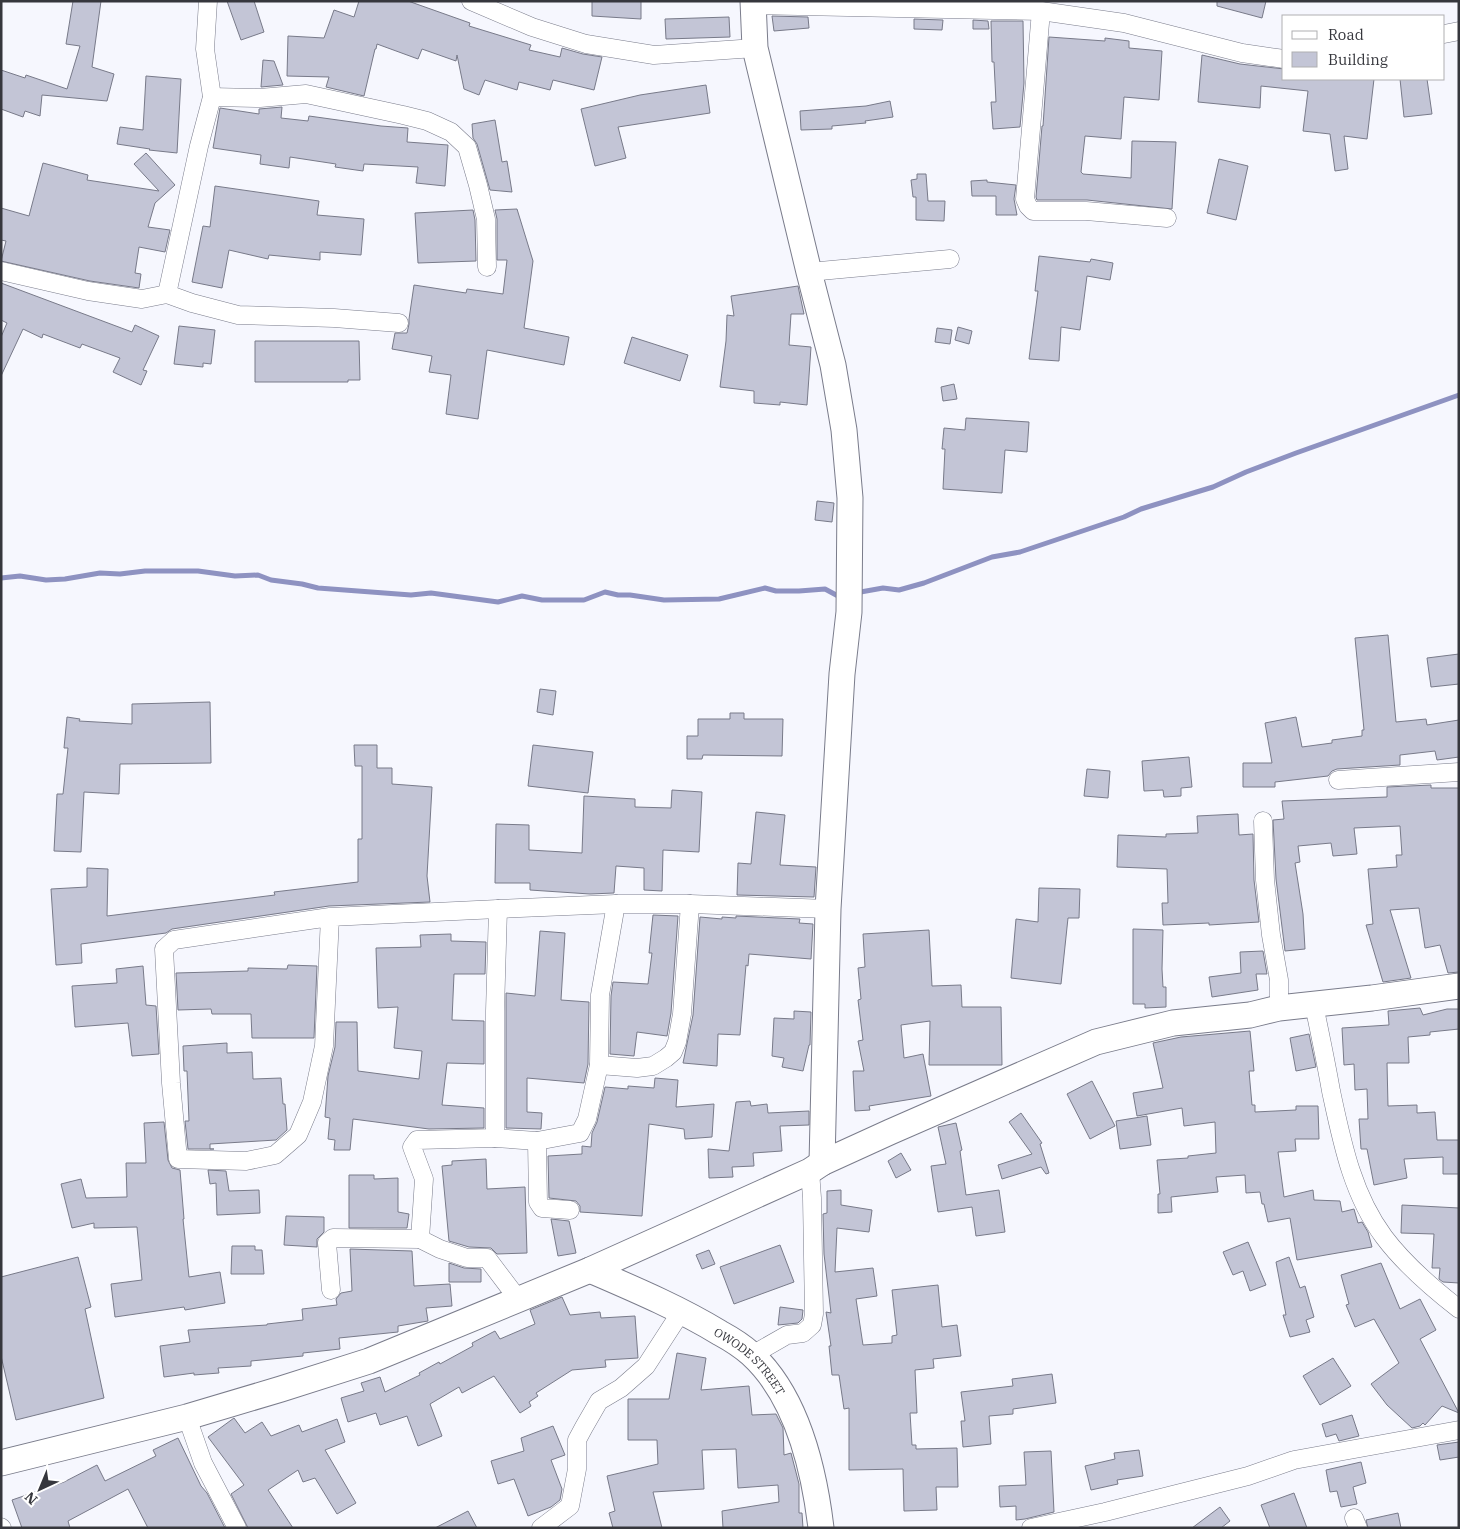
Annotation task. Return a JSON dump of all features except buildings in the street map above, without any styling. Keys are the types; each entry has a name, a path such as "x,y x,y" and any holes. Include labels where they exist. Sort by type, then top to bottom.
{"street":[{"path":"167,294 199,146 212,97 205,49 208,1"},
{"path":"471,1 532,28 586,44 654,55 756,48"},
{"path":"752,1354 787,1335 803,1333 812,1325 814,1314 812,1198 816,1167 828,909 850,575 850,498 844,430 833,365 808,272 756,48 753,3 1041,11 1124,23 1242,53 1282,59"},
{"path":"1041,11 1025,199 1028,206 1033,211 1086,211 1167,218"},
{"path":"1445,34 1459,31"},
{"path":"212,97 260,98 306,94 426,121 451,132 467,147 478,185 486,219 487,267"},
{"path":"808,272 950,259"},
{"path":"1,271 88,292 142,299 167,294 192,303 238,315 334,318 399,323"},
{"path":"1338,780 1459,772"},
{"path":"1263,821 1265,880 1271,935 1279,980 1279,1008"},
{"path":"330,917 324,1046 312,1102 298,1135 275,1155 246,1160 178,1159 171,1083 164,949 174,940 330,917 498,909 616,904 690,904 828,909"},
{"path":"420,1239 424,1178 412,1147 417,1140 495,1138 537,1141 580,1132 587,1119 598,1065 600,994 616,904"},
{"path":"598,1065 637,1068 653,1066 673,1052 677,1042 682,1014 690,904"},
{"path":"495,1138 495,1011 498,909"},
{"path":"1,1463 187,1417 369,1360 590,1270 1096,1042 1173,1023 1459,986"},
{"path":"1314,1005 1340,1137 1351,1173 1364,1203 1384,1237 1401,1256 1435,1291 1459,1309"},
{"path":"537,1141 539,1205 542,1208 570,1210"},
{"path":"331,1290 327,1243 333,1238 420,1239 440,1250 467,1258 487,1258 518,1299"},
{"name":"OWODE STREET","path":"590,1270 701,1321 752,1354 782,1393 803,1442 817,1499 821,1528"},
{"path":"541,1528 570,1506 577,1469 577,1440 599,1402 622,1388 646,1366 681,1312"},
{"path":"187,1417 203,1463 237,1528"},
{"path":"1032,1528 1105,1512 1248,1476 1294,1460 1459,1430"}],"waterway":[{"path":"855,593 883,588 899,590 924,583 992,557 1020,552 1124,517 1141,509 1213,487 1296,453 1459,395"},
{"path":"1,578 20,576 46,580 100,573 198,571 235,576 258,575 271,580 318,588 411,595 431,593 498,602 522,596 542,600 584,600 605,592 664,600 719,599 765,588 776,591 825,589 838,596 842,595"}]}
